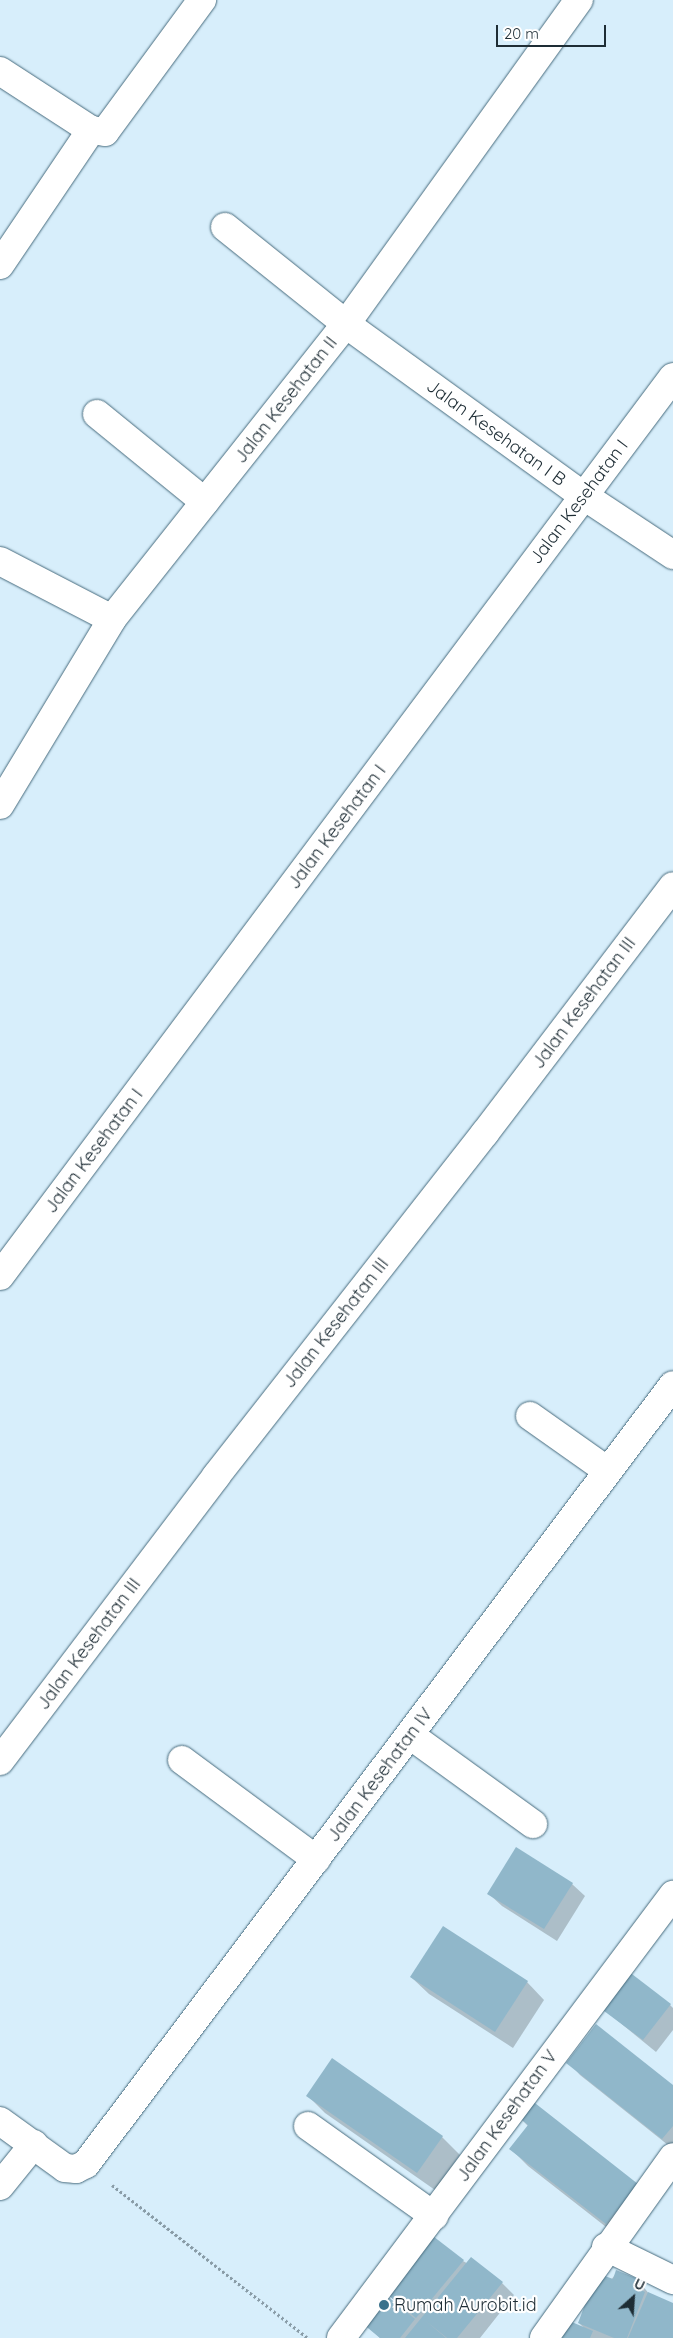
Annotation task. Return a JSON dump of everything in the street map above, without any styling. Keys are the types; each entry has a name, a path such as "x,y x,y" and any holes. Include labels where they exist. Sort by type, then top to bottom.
{"street":[{"path":"0,70 92,130 105,132 202,0"},
{"name":"Jalan Kesehatan II","path":"0,805 112,619 346,324 579,0"},
{"path":"0,265 92,130"},
{"name":"Jalan Kesehatan I B","path":"225,227 346,324 584,496 673,555"},
{"name":"Jalan Kesehatan I","path":"0,1276 673,377"},
{"path":"97,414 205,502"},
{"path":"0,561 112,619"},
{"name":"Jalan Kesehatan III","path":"0,1761 673,886"},
{"name":"Jalan Kesehatan IV","path":"86,2164 673,1385"},
{"path":"530,1416 608,1471"},
{"path":"410,1735 533,1824"},
{"path":"182,1760 316,1859"},
{"name":"Jalan Kesehatan V","path":"340,2338 434,2216 673,1895"},
{"path":"0,2121 65,2168 76,2169 86,2164"},
{"path":"308,2126 434,2216"},
{"path":"0,2186 34,2144"},
{"path":"544,2338 606,2247 673,2157"},
{"path":"606,2247 673,2280"}],"path":[{"path":"86,2164 308,2338"}],"building":[{"path":"516,1847 573,1883 544,1929 487,1894"},
{"path":"443,1926 528,1981 495,2032 410,1977"},
{"path":"628,1971 671,2004 643,2040 600,2008"},
{"path":"596,2024 673,2085 673,2126 662,2139 566,2063"},
{"path":"332,2058 443,2136 417,2173 306,2096"},
{"path":"526,2096 638,2184 606,2224 509,2149 528,2125 513,2112"},
{"path":"429,2233 464,2260 416,2318 382,2290"},
{"path":"471,2257 503,2282 457,2338 447,2338 426,2321 446,2338 405,2338"},
{"path":"616,2270 638,2279 635,2287 645,2292 627,2338 614,2338 578,2323 597,2273 613,2279"},
{"name":"Rumah Aurobit.id","path":"381,2291 415,2319 400,2338 380,2338 357,2319"},
{"path":"648,2292 673,2303 673,2338 628,2338"},
{"path":"560,2317 593,2331 590,2338 550,2338"}],"place":[{"name":"Rumah Aurobit.id","path":"384,2305"}]}
